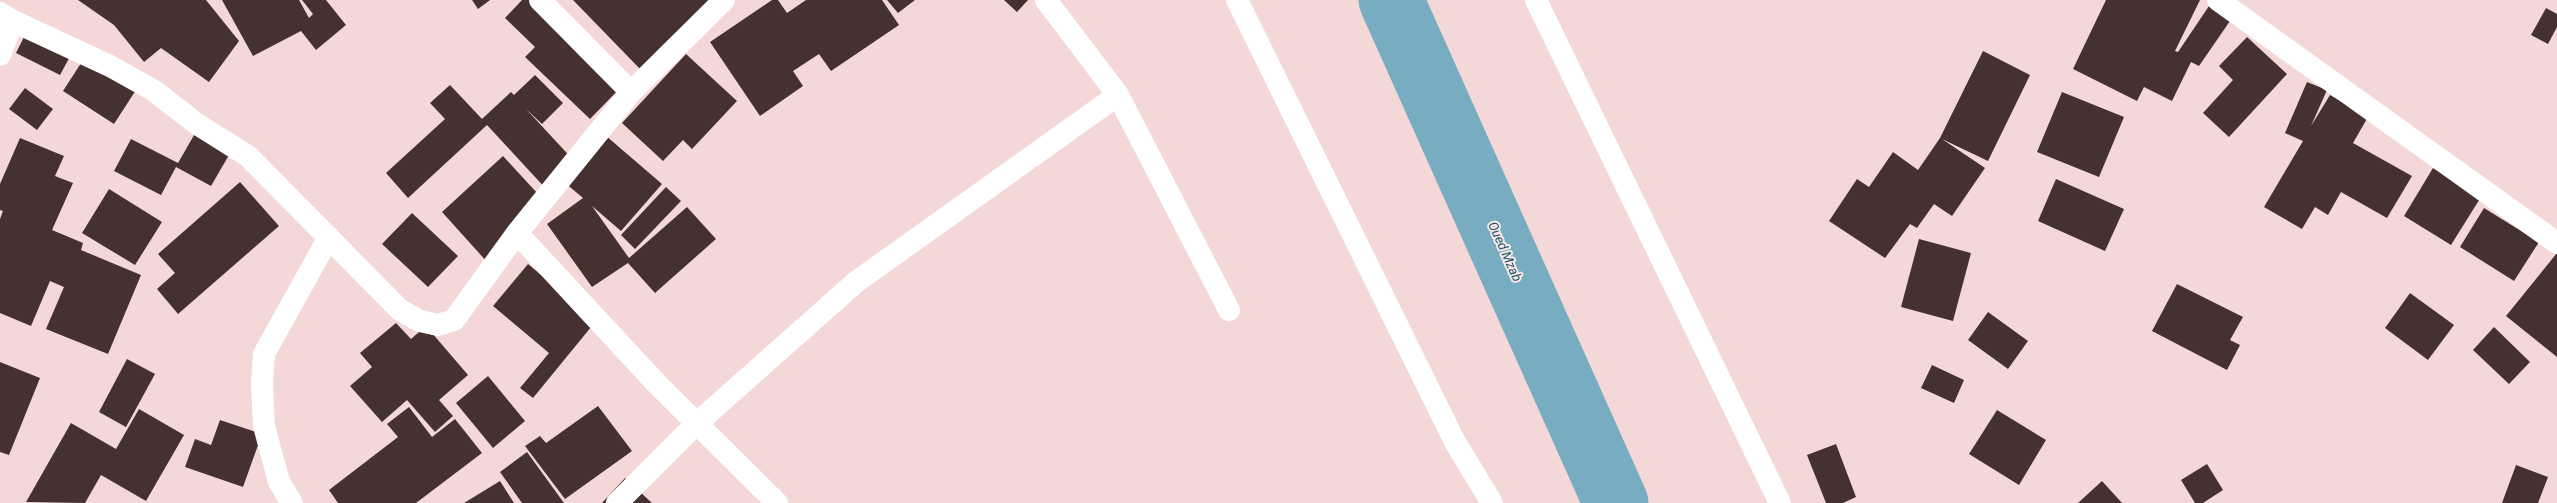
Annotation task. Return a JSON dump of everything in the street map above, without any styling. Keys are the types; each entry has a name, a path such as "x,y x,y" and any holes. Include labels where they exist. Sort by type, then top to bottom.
{"street":[{"path":"540,0 631,92"},
{"path":"0,55 6,17 110,66 153,90 197,124 248,156 400,310 420,322 438,325 454,320 517,233 631,92 724,0"},
{"path":"1046,0 1118,94 1229,310"},
{"path":"1237,0 1455,442 1492,503"},
{"path":"1536,0 1780,503"},
{"path":"2218,0 2424,150 2557,244"},
{"path":"617,503 696,424 856,282 1118,94"},
{"path":"517,233 696,424 777,503"},
{"path":"292,503 279,482 264,426 262,383 264,354 329,237"}],"building":[{"path":"78,0 206,0 239,41 209,82 161,48 144,62 114,25"},
{"path":"222,0 299,0 309,18 313,14 302,0 326,0 346,25 316,50 301,31 253,56"},
{"path":"472,0 490,0 478,9"},
{"path":"522,0 539,0 625,83 590,119 525,57 535,47 505,18"},
{"path":"573,0 727,0 642,71"},
{"path":"772,0 778,0 787,13 806,0 882,0 899,25 831,71 819,54 793,71 803,86 760,116 710,42"},
{"path":"887,0 915,0 898,13"},
{"path":"1004,0 1028,0 1017,12"},
{"path":"2106,0 2200,0 2175,51 2178,52 2209,6 2230,21 2199,66 2191,62 2172,101 2144,87 2137,101 2073,69"},
{"path":"2546,8 2557,14 2557,27 2548,44 2531,35"},
{"path":"28,29 73,51 60,75 16,53"},
{"path":"2247,37 2287,74 2229,137 2203,113 2233,80 2219,66"},
{"path":"1983,51 2030,75 1988,161 1942,139 1985,168 1952,216 1934,204 1917,228 1910,224 1885,258 1829,221 1857,179 1869,187 1893,152 1918,170 1940,138"},
{"path":"686,54 737,101 692,149 683,140 663,161 622,123"},
{"path":"85,57 136,90 114,124 63,91"},
{"path":"535,75 563,103 542,124 526,109 577,164 548,191 487,125 408,198 386,173 445,119 430,103 450,85 482,119 511,92 514,95"},
{"path":"2307,82 2327,90 2311,126 2330,95 2368,117 2353,143 2412,176 2387,218 2341,192 2328,215 2315,207 2302,229 2264,207 2303,141 2285,133"},
{"path":"25,88 53,109 37,130 9,109"},
{"path":"2062,92 2124,117 2099,177 2037,152"},
{"path":"201,123 236,143 211,186 176,167 161,195 114,171 131,139 178,163"},
{"path":"605,135 662,184 621,231 592,206 629,258 687,207 716,239 655,293 628,263 592,287 547,224 583,198 564,182"},
{"path":"20,138 64,156 55,176 73,183 52,230 83,243 81,250 141,275 108,354 46,329 64,287 50,281 31,326 0,313 0,219 3,211 0,210 0,184"},
{"path":"503,156 550,207 488,263 442,212"},
{"path":"2433,168 2481,197 2451,245 2404,216"},
{"path":"2056,179 2124,209 2105,251 2038,221"},
{"path":"240,182 279,226 178,314 157,289 175,273 158,254"},
{"path":"666,187 681,201 635,249 621,235"},
{"path":"109,189 162,222 135,265 82,233"},
{"path":"2484,208 2539,242 2514,281 2460,247"},
{"path":"412,213 458,256 428,287 382,244"},
{"path":"1919,239 1971,253 1953,321 1901,307"},
{"path":"2557,253 2557,357 2506,316"},
{"path":"528,264 596,321 533,398 520,388 549,353 493,306"},
{"path":"2177,284 2243,317 2230,340 2240,345 2227,370 2152,331"},
{"path":"2410,293 2454,325 2428,360 2385,328"},
{"path":"1988,312 2028,341 2008,369 1968,340"},
{"path":"396,323 411,339 426,326 468,375 439,400 453,416 435,432 407,400 382,422 350,386 372,367 360,353"},
{"path":"2494,327 2530,362 2509,384 2473,350"},
{"path":"127,359 155,374 126,427 99,412"},
{"path":"0,362 40,378 9,455 0,452"},
{"path":"1932,365 1964,380 1954,403 1921,388"},
{"path":"488,376 525,421 493,448 456,403"},
{"path":"598,406 632,451 565,499 525,446 540,436 546,443"},
{"path":"409,407 432,437 455,419 482,453 416,503 338,503 329,490 398,437 387,424"},
{"path":"139,409 184,435 146,501 101,475 85,503 26,502 71,423 116,449"},
{"path":"1997,410 2046,440 2019,485 1969,454"},
{"path":"220,420 262,434 243,487 185,467 195,439 211,445"},
{"path":"1836,444 1856,497 1843,503 1826,503 1807,455"},
{"path":"527,452 564,503 522,503 500,472"},
{"path":"2207,464 2223,490 2203,503 2195,503 2181,480"},
{"path":"2516,465 2548,477 2538,503 2502,503"},
{"path":"625,478 652,503 602,503"},
{"path":"500,481 514,503 464,503"},
{"path":"2102,481 2122,503 2078,503"}],"waterway":[{"name":"Oued Mzab","path":"1391,0 1616,503"}]}
